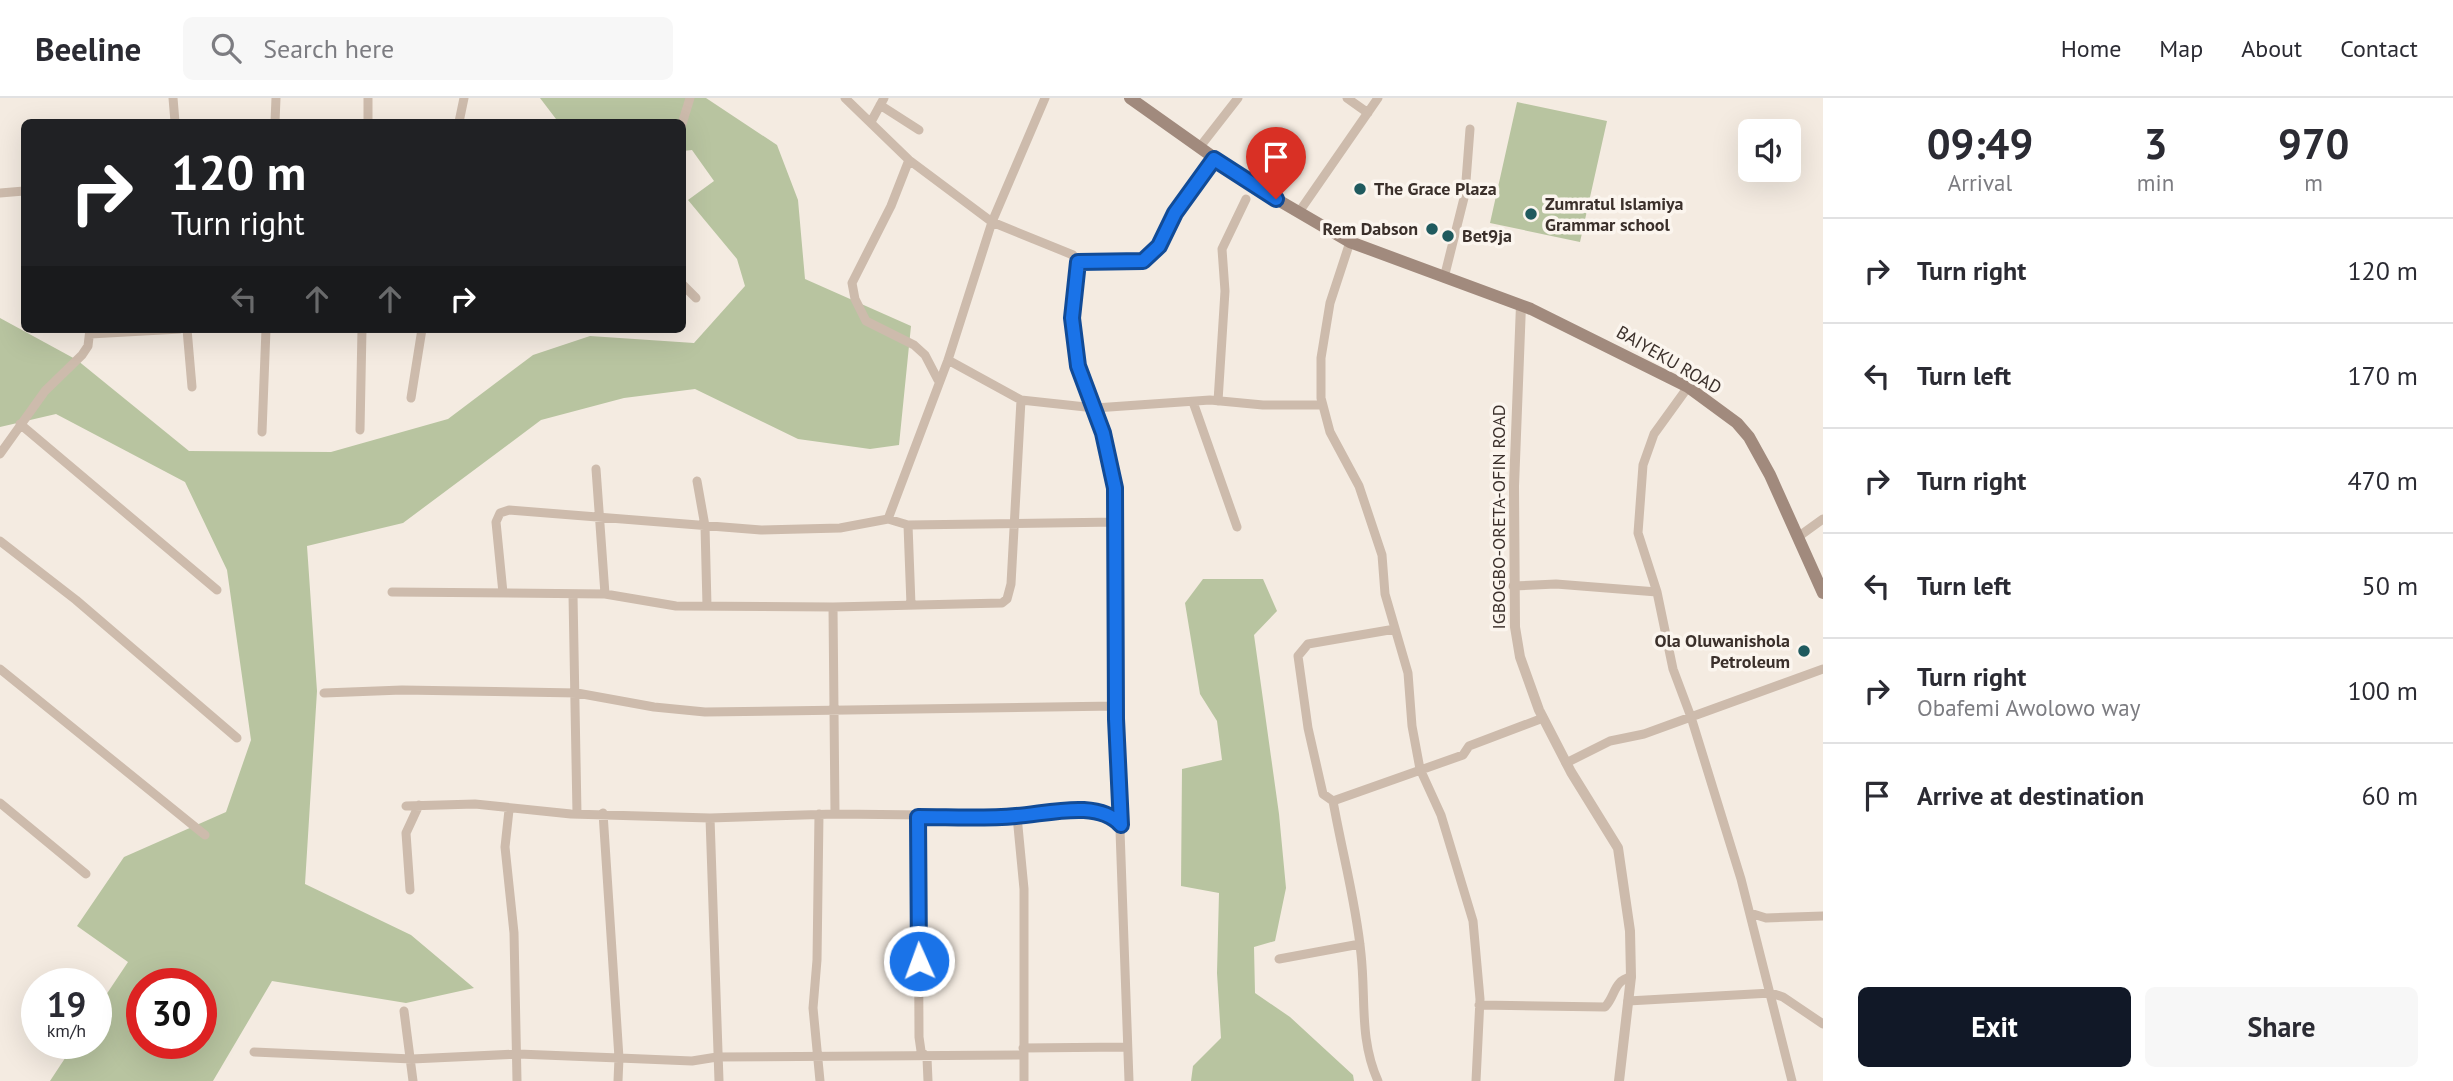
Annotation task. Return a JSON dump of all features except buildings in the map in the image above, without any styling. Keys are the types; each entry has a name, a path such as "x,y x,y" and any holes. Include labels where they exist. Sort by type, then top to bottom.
{"main road":[{"name":"BAIYEKU ROAD","path":"1130,98 1214,159 1350,242 1521,305 1589,335 1688,387 1737,423 1749,437 1823,593"}],"street":[{"path":"173,98 174,119"},
{"path":"275,119 276,98"},
{"path":"368,98 368,119"},
{"path":"459,119 464,98"},
{"path":"684,119 690,98"},
{"path":"845,98 872,120 909,159 992,222 1073,255 1078,262 1072,318 1078,366 1095,408 1115,488 1116,706 1129,1081"},
{"path":"888,519 948,360 992,222 1045,98"},
{"path":"1199,148 1238,98"},
{"path":"1347,98 1368,113"},
{"path":"1299,212 1378,98"},
{"path":"872,120 882,101 919,130"},
{"path":"1444,278 1465,194 1470,129"},
{"path":"909,159 891,206 852,283 855,299 866,321 914,345 925,355 939,380"},
{"path":"1078,262 1143,261 1159,246 1175,213 1214,159"},
{"path":"0,193 21,191"},
{"path":"1218,401 1225,291 1222,249 1246,199"},
{"path":"1350,242 1330,303 1321,358 1322,405 1330,432 1359,486 1382,555 1385,594 1408,673 1412,726 1420,769 1441,815 1473,921 1479,1005 1476,1081"},
{"path":"686,288 696,298"},
{"name":"IGBOGBO-ORETA-OFIN ROAD","path":"1521,305 1513,586 1520,657 1544,718 1566,763 1618,848 1630,931 1631,977 1619,1081"},
{"path":"0,454 45,391 82,355 90,333"},
{"path":"187,333 192,387"},
{"path":"261,432 265,333"},
{"path":"360,430 362,333"},
{"path":"411,398 421,333"},
{"path":"948,360 1021,400 1095,408 1218,401 1263,405 1322,405"},
{"path":"1688,387 1654,434 1643,465 1637,533 1657,592 1673,669 1691,717 1750,913 1791,1081"},
{"path":"392,592 573,595 605,593 656,604 707,606 833,607 1002,603 1007,599 1011,584 1021,400"},
{"path":"1192,402 1237,527"},
{"path":"20,424 216,590"},
{"path":"596,469 605,593"},
{"path":"697,481 705,526 707,606"},
{"path":"503,593 496,522 500,513 527,510 761,530 840,528 888,519 908,525 1117,522"},
{"path":"1798,537 1823,519"},
{"path":"908,525 911,605"},
{"path":"0,541 76,600 237,738"},
{"path":"1513,586 1556,584 1657,592"},
{"path":"573,595 577,693 577,814"},
{"path":"833,607 835,814"},
{"path":"1378,1081 1366,1046 1360,944 1333,800 1323,794 1311,741 1299,651 1308,644 1395,629"},
{"path":"0,669 205,835"},
{"path":"1566,763 1610,741 1644,733 1823,670"},
{"path":"324,693 402,690 577,693 654,707 705,712 1116,706"},
{"path":"1333,800 1463,755 1469,746 1493,735 1544,718"},
{"path":"0,803 86,874"},
{"path":"406,806 475,804 509,810 710,818 819,814 1017,816 1044,811 1096,813 1114,817 1121,825"},
{"path":"410,890 406,833 419,805"},
{"path":"509,810 505,847 514,933 517,1081"},
{"path":"603,813 619,1058 618,1081"},
{"path":"819,814 817,960 813,1007 820,1081"},
{"path":"1017,816 1024,889 1024,1081"},
{"path":"918,817 919,1037 921,1051 928,1058 928,1081"},
{"path":"710,818 719,1081"},
{"path":"1750,913 1766,918 1823,916"},
{"path":"1754,929 1766,918"},
{"path":"1279,959 1360,944"},
{"path":"1479,1005 1605,1007 1612,1000 1615,986 1621,979 1631,977"},
{"path":"1628,1001 1771,993 1783,997 1823,1024"},
{"path":"404,1011 413,1081"},
{"path":"254,1052 412,1059 518,1054 692,1061 717,1057 928,1058 1128,1047"}],"green space":[{"path":"540,98 706,98 777,145 798,200 805,279 911,326 899,445 870,449 798,439 695,389 624,398 541,420 403,523 307,546 317,691 305,884 411,935 474,988 406,1003 272,981 213,1081 50,1081 64,1059 112,1059 112,986 128,962 77,926 124,857 226,812 251,740 227,570 185,482 56,414 0,427 0,318 21,329 21,333 28,333 77,360 189,451 331,452 448,419 533,355 590,336 694,343 745,286 737,259 688,200 714,181 692,150 686,151 686,119 556,119"},
{"path":"1517,102 1607,121 1580,242 1490,223"},
{"path":"1203,579 1263,579 1277,611 1254,635 1279,814 1286,888 1275,941 1254,947 1255,993 1290,1017 1353,1075 1354,1081 1191,1081 1193,1066 1221,1038 1217,973 1219,893 1181,886 1182,769 1222,760 1217,721 1200,694 1185,603"}],"place":[{"name":"The Grace Plaza","path":"1360,189"},
{"name":"Zumratul Islamiya Grammar school","path":"1531,214"},
{"name":"Rem Dabson","path":"1432,229"},
{"name":"Bet9ja","path":"1448,236"},
{"name":"Ola Oluwanishola Petroleum","path":"1804,651"}],"route":[{"path":"919,961 918,817 1017,816 1044,811 1074,811 1107,814 1121,825 1116,719 1118,682 1115,488 1103,433 1078,366 1072,318 1078,262 1143,261 1159,246 1175,213 1214,159 1276,199"}]}
